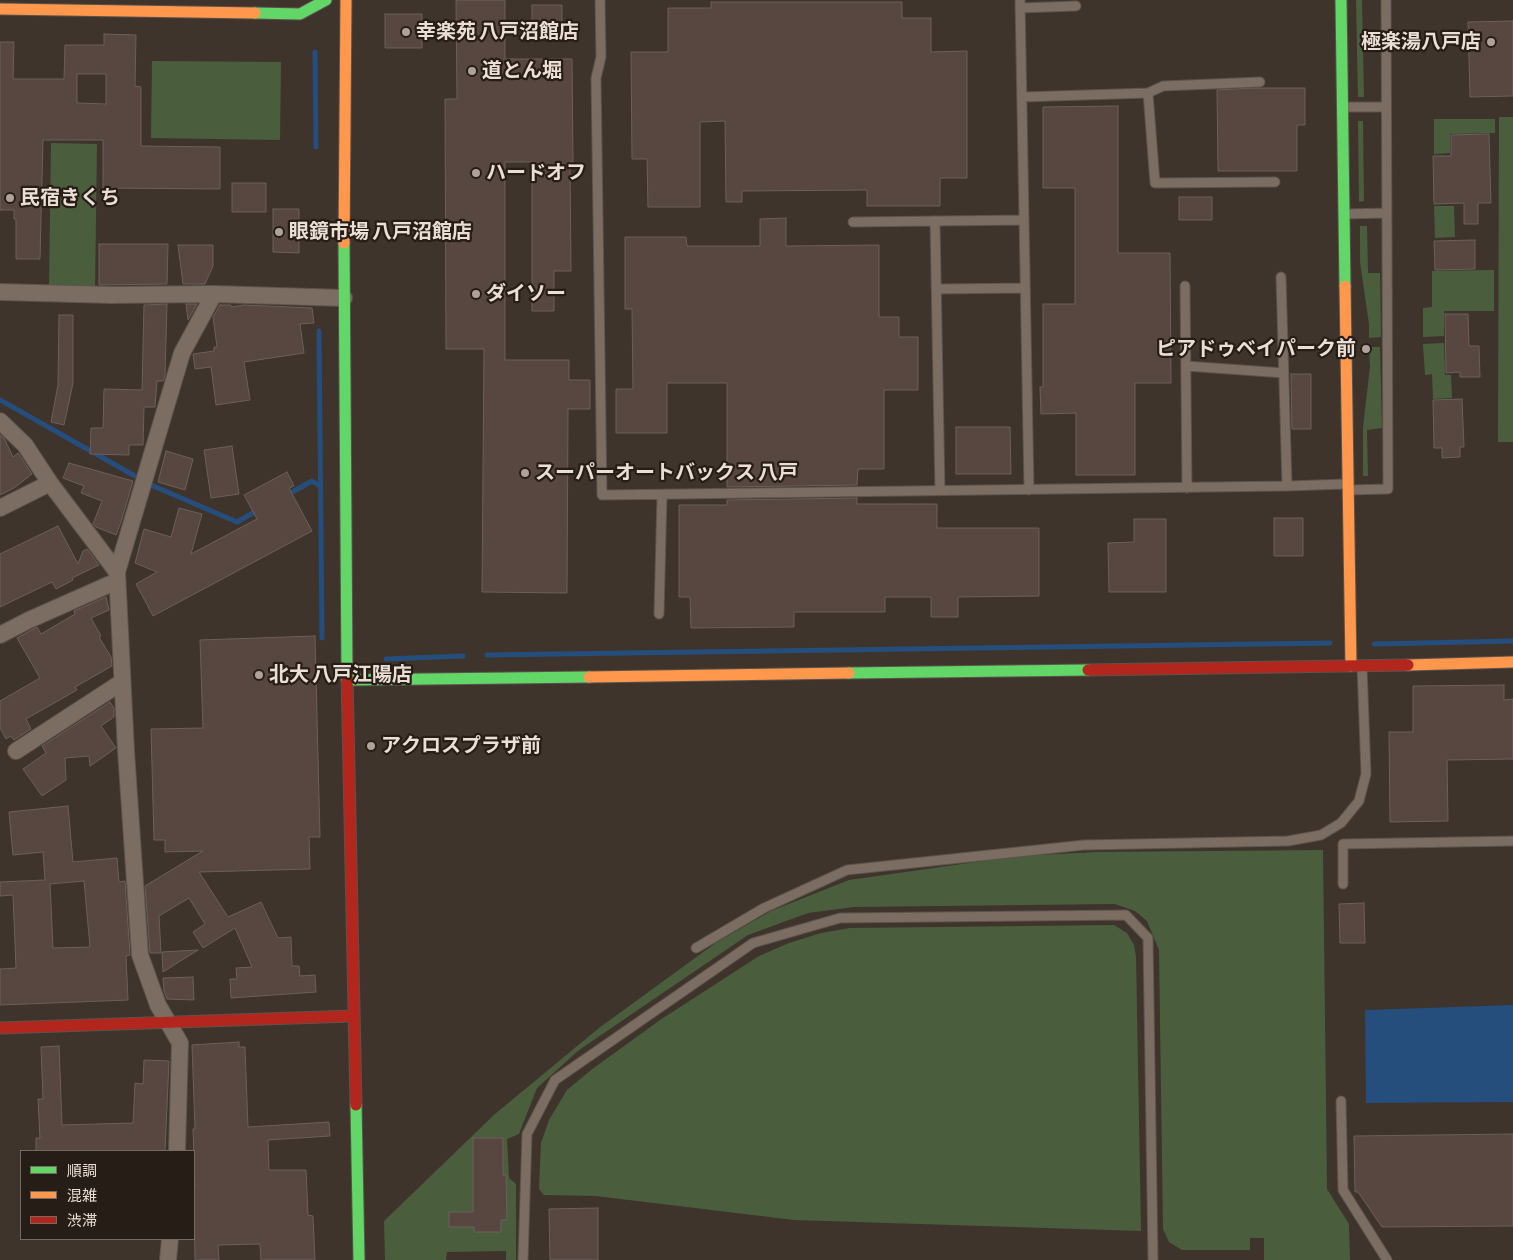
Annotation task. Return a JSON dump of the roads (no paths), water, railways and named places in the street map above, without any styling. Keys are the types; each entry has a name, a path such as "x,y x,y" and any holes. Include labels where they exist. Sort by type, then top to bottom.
{"street":[{"path":"0,9 300,14 326,0"},
{"path":"346,0 344,298 347,680 359,1260"},
{"path":"1341,0 1347,487 1356,666"},
{"path":"0,292 111,295 214,294 344,298"},
{"path":"176,1150 180,1043 158,1005 140,955 117,577 182,353 214,294"},
{"path":"0,422 25,445 117,577"},
{"path":"0,508 50,482"},
{"path":"0,635 117,577"},
{"path":"347,680 1356,666 1513,662"},
{"path":"16,751 122,682"},
{"path":"0,1028 353,1016"},
{"path":"168,1260 170,1240"}],"lane":[{"path":"600,0 601,57 596,78 602,495 1287,486 1388,489 1386,0"},
{"path":"1029,490 1020,4 1076,6"},
{"path":"1022,97 1148,93 1163,86 1260,82"},
{"path":"1148,93 1155,183 1275,182"},
{"path":"1341,106 1386,108"},
{"path":"1343,214 1387,214"},
{"path":"853,222 1024,220"},
{"path":"935,221 940,491"},
{"path":"1281,277 1287,486"},
{"path":"1185,286 1187,488"},
{"path":"937,289 1026,288"},
{"path":"1186,366 1284,373"},
{"path":"659,614 662,495"},
{"path":"696,948 764,908 847,870 1084,845 1288,841 1321,835 1341,822 1359,801 1366,774 1356,666"},
{"path":"1343,884 1343,844 1513,841"},
{"path":"523,1260 527,1134 555,1080 753,943 840,918 1117,916 1126,916 1148,938 1153,1260"},
{"path":"1341,1101 1343,1190 1387,1260"}],"water":[{"path":"1513,1005 1513,1102 1366,1103 1365,1010"}],"waterway":[{"path":"315,52 316,147"},
{"path":"319,331 322,638"},
{"path":"0,400 135,476"},
{"path":"287,495 312,481 320,486"},
{"path":"151,485 237,522 258,510"},
{"path":"1374,644 1513,641"},
{"path":"487,655 1330,643"},
{"path":"386,659 463,656"}],"place":[{"name":"幸楽苑 八戸沼館店","path":"406,32"},
{"name":"極楽湯八戸店","path":"1491,42"},
{"name":"道とん堀","path":"472,71"},
{"name":"ハードオフ","path":"476,173"},
{"name":"民宿きくち","path":"10,198"},
{"name":"眼鏡市場 八戸沼館店","path":"279,232"},
{"name":"ダイソー","path":"476,294"},
{"name":"ピアドゥベイパーク前","path":"1366,349"},
{"name":"スーパーオートバックス 八戸","path":"525,473"},
{"name":"北大 八戸江陽店","path":"259,675"},
{"name":"アクロスプラザ前","path":"371,746"}]}
